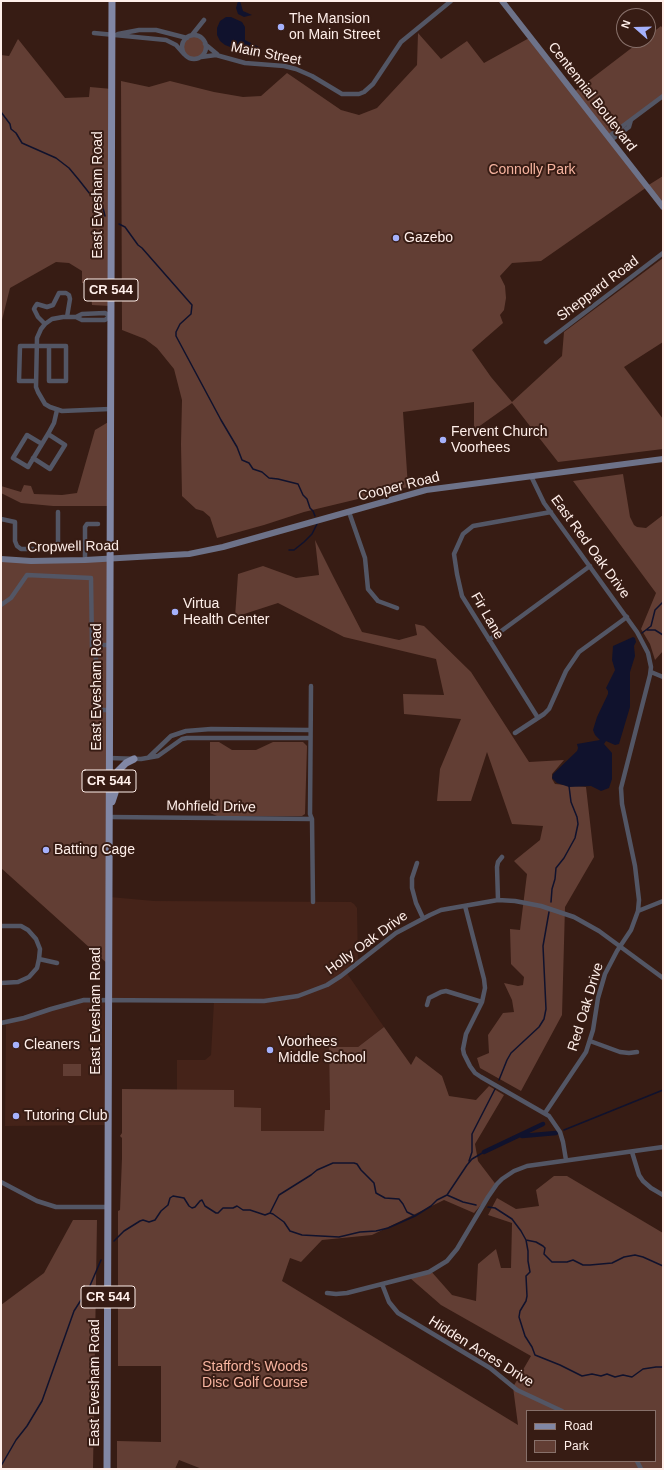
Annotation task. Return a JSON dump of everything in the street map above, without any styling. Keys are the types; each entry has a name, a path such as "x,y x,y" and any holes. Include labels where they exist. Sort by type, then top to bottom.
{"main road":[{"name":"East Evesham Road","path":"107,1469 110,1000 109,758 112,1"},
{"path":"109,808 115,793 115,780 118,771 126,763 134,759"}],"street":[{"name":"Main Street","path":"201,57 211,55 221,56 245,63 284,66 296,69 312,76 342,94 359,94 364,92 373,84 401,42 452,1"},
{"name":"Centennial Boulevard","path":"502,1 663,207"},
{"path":"184,54 182,44 204,20"},
{"path":"94,33 112,35 140,38 166,40 176,45 184,54 192,59 201,57 205,52 205,44 200,37 189,37 156,30 139,30 112,35"},
{"name":"Main Street","path":"205,44 221,56"},
{"path":"610,139 629,127 632,119 663,96"},
{"name":"Sheppard Road","path":"546,342 663,254"},
{"path":"45,324 38,317 34,309 37,304 47,307 53,305 59,293 69,295 70,299 67,317"},
{"path":"110,316 105,314 82,314 76,317 49,320 38,333 36,381 36,387 41,399 45,404 57,410 110,409"},
{"path":"36,381 19,381 20,346 49,346 66,346 66,381 49,381 49,346"},
{"path":"42,444 27,435 13,458 28,467 33,458 42,444 48,434 54,423 57,410"},
{"path":"33,458 50,469 54,463 65,445 48,434"},
{"name":"Cooper Road","path":"145,557 189,554 223,547 426,490 663,459"},
{"name":"East Red Oak Drive","path":"531,476 550,512 634,628 648,653 650,672"},
{"path":"1,519 15,522 15,541 20,549 54,549 58,542 58,512"},
{"path":"349,512 364,558 368,589 378,601 397,608"},
{"name":"Fir Lane","path":"538,718 462,596 454,562 454,554 460,539 467,530 481,524 550,512"},
{"path":"84,560 85,526 87,524 98,524"},
{"name":"Cropwell Road","path":"1,559 31,561 145,557"},
{"path":"489,640 590,566"},
{"path":"1,605 11,598 27,575 91,578 92,646 96,658 96,706 103,710 110,710"},
{"path":"515,733 544,714 549,709 566,671 580,652 627,617"},
{"path":"92,646 110,645"},
{"path":"620,946 631,930 638,911 639,900 635,866 623,811 621,788 650,672 663,677"},
{"path":"311,686 310,814 312,819 313,902"},
{"path":"228,729 228,737"},
{"path":"149,757 165,740 186,730 310,730"},
{"path":"271,730 271,737"},
{"path":"109,758 141,759 158,756 182,739 187,738 310,738"},
{"name":"Mohfield Drive","path":"109,817 312,819"},
{"path":"498,900 497,867 498,862 502,857"},
{"path":"417,863 412,878 412,888 416,903 423,918"},
{"name":"Holly Oak Drive","path":"1,1023 24,1018 73,1002 84,1000 264,1001 298,996 327,985 396,933 423,918 441,910 498,900 530,903 574,917 599,931 663,978"},
{"path":"638,911 663,901"},
{"path":"465,906 484,979 485,995 466,1034 463,1049 470,1066 481,1077 544,1113 555,1123 563,1142 566,1160"},
{"path":"1,926 21,926 33,934 40,949 37,968 34,972 24,980 18,982 1,983"},
{"name":"Red Oak Drive","path":"544,1113 586,1052 590,1041 601,985 611,961 620,946"},
{"path":"39,959 57,963"},
{"path":"427,1005 429,998 446,991 482,1002"},
{"path":"590,1041 620,1052 637,1052"},
{"path":"327,1293 347,1293 429,1272 447,1261 457,1249 497,1184 508,1175 527,1166 663,1147"},
{"path":"632,1152 639,1175 643,1182 663,1195"},
{"path":"1,1182 37,1201 56,1207 108,1207"},
{"name":"Hidden Acres Drive","path":"382,1284 389,1302 398,1313 490,1368 517,1390 560,1410"}],"shaded area":[{"path":"110,897 154,901 351,902 354,904 357,908 358,963 346,972 384,1027 358,1047 329,1047 330,1110 325,1110 325,1131 261,1131 234,1107 234,1090 177,1090 177,1060 205,1060 211,1055 214,1001 110,1000 109,1125 5,1126 6,1022 73,1002 109,1000"}],"green space":[{"name":"Connolly Park","path":"661,26 663,29 663,95 608,137 647,186 663,176 663,207 647,187 541,261 512,263 500,276 505,286 506,298 504,310 500,315 503,323 472,350 491,377 512,402 562,356 564,332 663,258 663,342 624,367 663,419 663,449 558,462 512,403 474,430 474,402 403,412 408,487 304,512 217,538 210,517 203,511 196,509 182,496 182,400 174,369 157,348 145,339 122,330 121,81 149,87 170,81 214,92 243,97 261,96 287,73 341,110 359,115 377,108 417,65 418,33 441,59 467,41 484,63 531,37 574,92 632,48 656,48 656,30"},
{"path":"194,35 199,36 205,42 205,52 199,58 194,59 189,58 183,52 182,47 183,42 189,36"},
{"path":"18,39 65,98 89,97 90,87 112,89 110,306 92,305 90,283 82,283 82,271 69,263 56,262 10,288 1,324 1,55 9,56"},
{"path":"110,421 110,506 53,506 21,503 1,493 1,486 21,492 24,485 31,486 34,494 62,495 77,493 95,430"},
{"path":"623,474 630,517 634,525 637,527 646,528 663,515 663,651 655,660 650,644 641,629 656,593 573,481"},
{"path":"315,540 362,632 399,640 417,635 415,624 424,626 471,672 529,762 564,760 552,774 552,779 555,784 586,787 594,857 565,907 562,1015 521,1091 480,1068 477,1058 489,1053 488,1035 503,1013 514,1012 512,1000 504,983 518,986 523,985 524,977 511,964 510,929 520,930 527,874 514,861 540,840 543,826 512,824 487,752 471,801 437,801 440,769 461,719 404,714 403,694 444,695 436,659 344,637 278,603 235,617 238,574 263,566 296,578 319,575"},
{"path":"1,559 110,559 110,966 1,868"},
{"path":"210,742 219,742 232,750 256,750 273,742 303,742 307,746 305,814 302,816 217,816 210,813"},
{"name":"Stafford's Woods Disc Golf Course","path":"384,1027 411,1065 416,1056 442,1076 449,1096 476,1100 489,1086 504,1095 475,1144 478,1161 497,1186 474,1213 444,1200 372,1235 322,1240 301,1262 290,1258 282,1281 518,1425 513,1387 531,1356 441,1305 410,1278 430,1270 452,1295 476,1301 478,1264 496,1249 501,1268 511,1268 512,1223 488,1215 497,1198 516,1209 539,1206 536,1190 554,1176 567,1176 663,1233 663,1469 202,1469 179,1460 175,1469 117,1469 117,1441 161,1442 161,1366 118,1366 118,1211 120,1210 122,1158 122,1138 120,1136 122,1133 122,1089 234,1090 234,1107 261,1108 261,1131 324,1131 325,1110 330,1110 329,1047 358,1047"},
{"path":"63,1064 81,1064 81,1076 63,1076"},
{"path":"73,1220 97,1220 93,1469 1,1469 1,1305 44,1273"}],"water":[{"path":"238,1 240,1 243,11 252,15 244,17 238,14 236,8"},
{"path":"226,17 231,17 242,22 245,27 245,40 261,48 262,52 260,55 256,57 225,45 220,41 217,35 217,28 220,21"},
{"path":"633,637 635,638 636,642 634,646 635,656 630,672 630,707 619,744 615,745 606,741 604,744 612,753 612,779 609,788 601,791 591,786 569,787 557,783 552,778 553,774 577,751 577,744 600,740 595,735 593,730 597,717 608,694 606,688 615,670 612,660 613,646"}],"waterway":[{"path":"1,112 10,124 11,129 16,133 22,143 56,158 69,168 90,194 97,199 103,208 105,216"},
{"path":"119,224 125,227 138,245 192,305 191,314 180,324 176,332 176,336 237,447 242,460 249,463 253,469 262,472 269,478 298,484 315,516"},
{"path":"289,550 294,550 304,542 312,534 317,524"},
{"path":"642,633 651,626 655,610 663,602"},
{"path":"647,630 655,630 663,635"},
{"path":"551,902 556,868 564,858 575,838 578,824 571,802 569,786"},
{"path":"499,1080 511,1053 539,1027 544,1019 546,1009 543,946 549,912"},
{"path":"469,1161 472,1152 472,1134 495,1089"},
{"path":"564,1130 663,1090"},
{"path":"484,1152 543,1124"},
{"path":"522,1136 556,1133"},
{"path":"114,1241 124,1231 140,1221 143,1220 149,1222 155,1220 161,1211 168,1205 170,1198 173,1196 184,1198 192,1208 202,1200 205,1206 216,1213 223,1208 233,1208 237,1206 243,1210 250,1210 265,1215 270,1213 284,1222 290,1231 302,1235 339,1237 360,1232 376,1231 388,1228 415,1216 431,1206 437,1200 447,1195 472,1159 484,1152"},
{"path":"270,1213 279,1195 317,1170 333,1163 354,1163 357,1164 374,1183 376,1193 385,1198 399,1199 407,1212 415,1216"},
{"path":"447,1195 463,1202 476,1205"},
{"path":"488,1207 495,1208 512,1219 526,1240 530,1272 526,1276 526,1301 520,1311 519,1317 525,1336 535,1355 582,1376 592,1374 601,1376 607,1374 615,1377 623,1375 632,1377 643,1369 663,1367"},
{"path":"526,1240 536,1242 543,1246 545,1248 544,1254 552,1262 567,1262 573,1260 583,1265 590,1265 612,1263 624,1257 635,1255 663,1266"},
{"path":"1,1466 42,1401 74,1311 86,1295 101,1260"}],"place":[{"name":"The Mansion on Main Street","path":"281,27"},
{"name":"Gazebo","path":"396,238"},
{"name":"Fervent Church Voorhees","path":"443,440"},
{"name":"Virtua Health Center","path":"175,612"},
{"name":"Batting Cage","path":"46,850"},
{"name":"Cleaners","path":"16,1045"},
{"name":"Voorhees Middle School","path":"270,1050"},
{"name":"Tutoring Club","path":"16,1116"}]}
